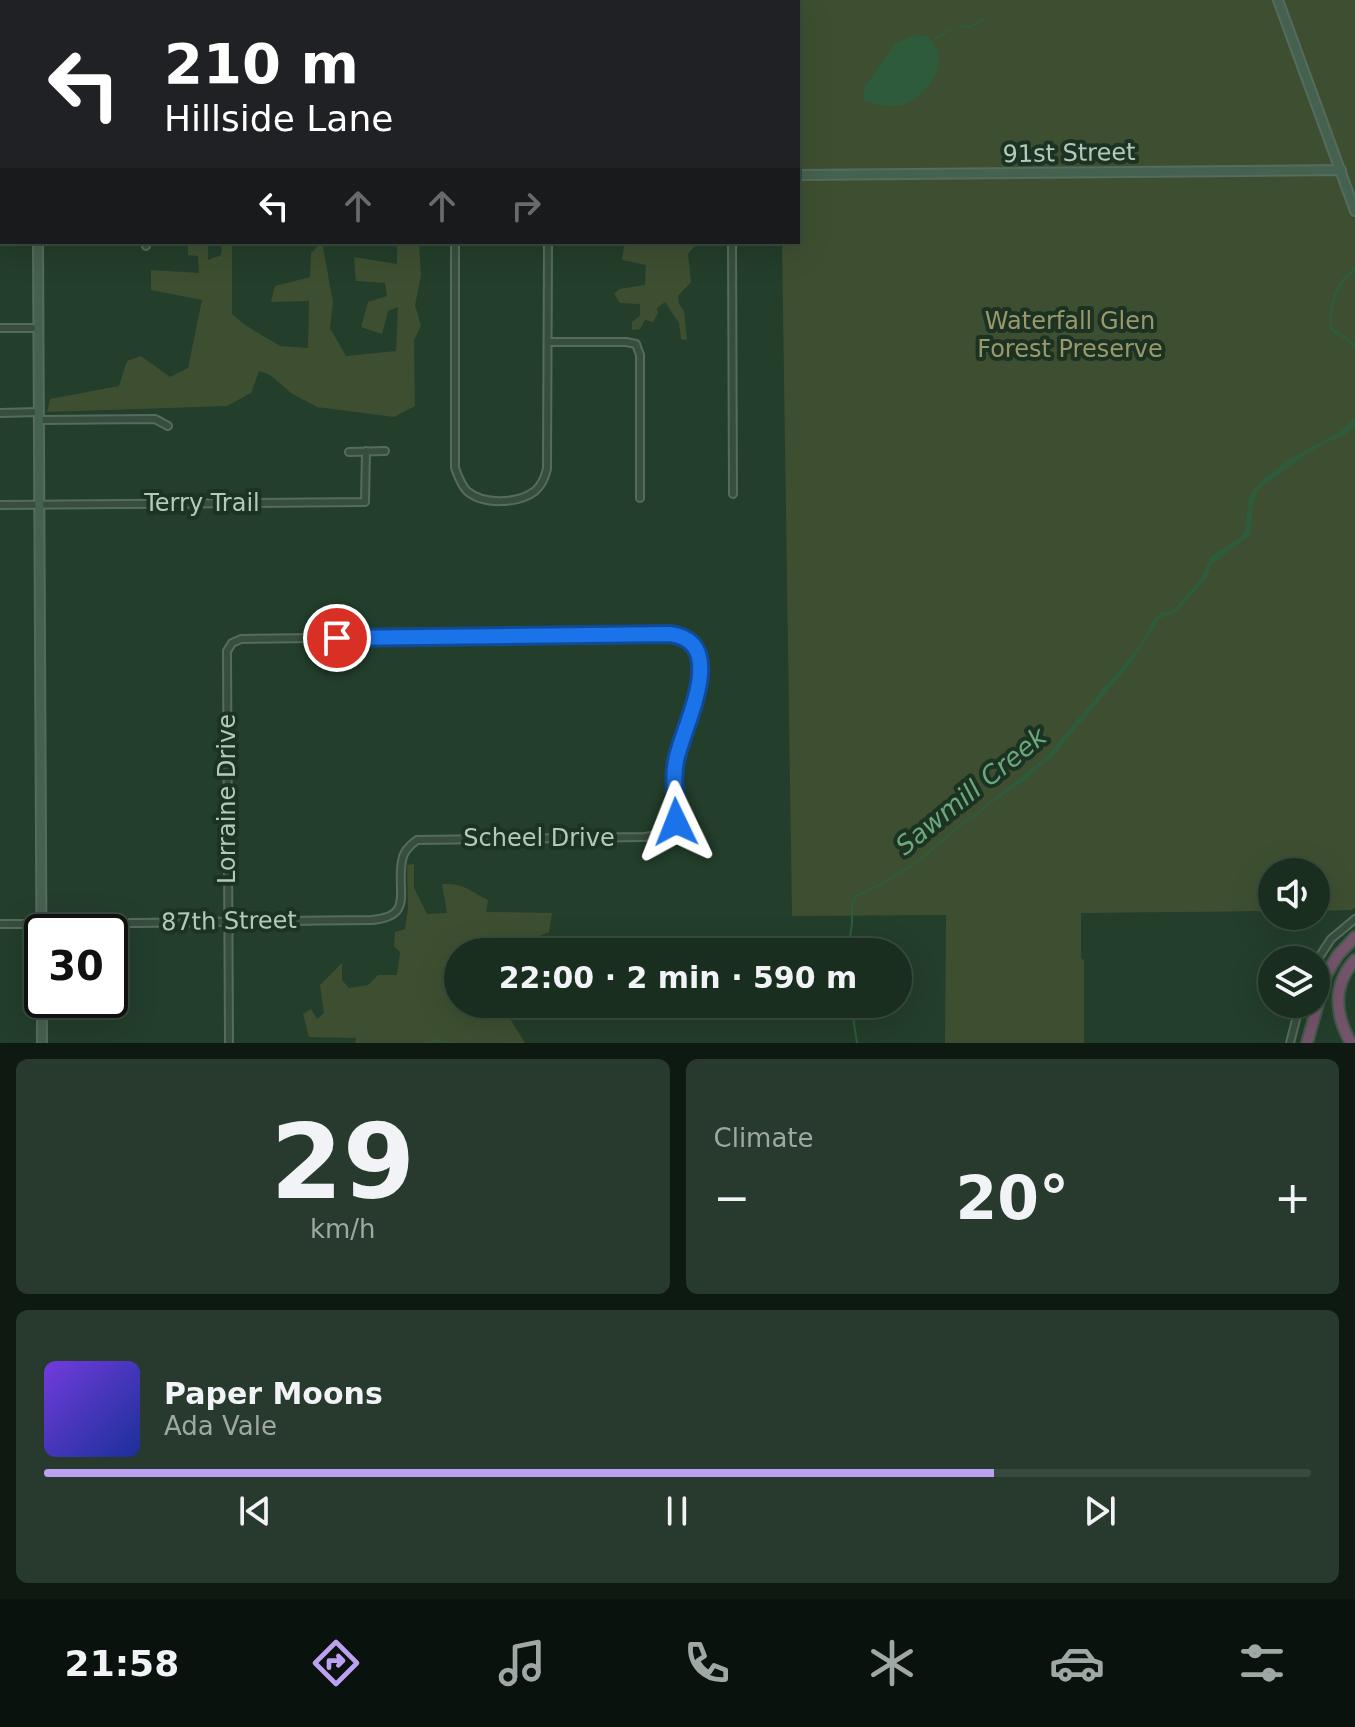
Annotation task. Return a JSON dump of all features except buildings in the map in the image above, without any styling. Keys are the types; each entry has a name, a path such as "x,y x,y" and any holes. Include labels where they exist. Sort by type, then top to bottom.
{"highway":[{"path":"1307,1043 1326,975 1338,955 1355,937"},
{"path":"1351,1043 1340,1021 1338,1006 1343,978 1355,960"}],"street":[{"path":"1278,0 1355,211"},
{"name":"91st Street","path":"800,175 1341,170"},
{"path":"38,244 41,914"},
{"path":"455,244 455,468 466,490 482,499 499,500 519,499 537,490 548,465 548,244"},
{"path":"732,244 733,494"},
{"path":"0,328 38,328"},
{"path":"548,342 636,344 640,355 640,498"},
{"path":"0,413 155,419 168,426"},
{"name":"Terry Trail","path":"0,505 365,502 366,451"},
{"path":"349,452 385,451"},
{"name":"Lorraine Drive","path":"229,1043 227,651 232,643 241,639 678,636 693,644 701,667 676,760 675,788 679,813 670,830"},
{"name":"Scheel Drive","path":"401,902 401,861 409,846 417,840 644,837 670,830"},
{"name":"87th Street","path":"128,923 384,919 395,915 401,902"},
{"path":"1326,946 1355,919"},
{"name":"87th Street","path":"0,924 24,924"},
{"path":"42,1018 42,1043"},
{"path":"1290,1043 1296,1018"}],"green space":[{"name":"Waterfall Glen Forest Preserve","path":"800,0 1355,0 1355,908 1330,911 1330,858 1258,858 1258,911 1081,913 1084,1043 945,1043 946,915 792,916 782,244 800,244"},
{"path":"188,244 208,244 208,260 221,255 222,244 232,244 232,314 280,346 308,348 309,301 271,302 275,286 310,277 311,253 322,244 333,302 330,328 346,356 396,351 398,307 388,311 382,334 361,327 368,302 387,296 385,283 356,281 354,257 397,264 397,244 419,244 421,276 415,305 421,326 414,340 415,406 394,417 317,407 291,393 270,375 259,371 251,393 227,406 47,412 50,399 119,386 127,361 141,356 170,377 188,368 202,300 151,290 151,270 199,273 198,256 188,255"},
{"path":"628,244 696,245 688,254 691,282 678,296 684,311 687,340 681,339 679,323 665,302 657,308 653,322 645,320 640,329 632,330 632,322 640,316 640,304 620,303 614,294 619,289 645,285 646,265 622,260 624,247"},
{"path":"414,864 414,888 427,914 447,913 442,884 462,886 488,900 486,912 552,913 549,932 535,938 444,938 444,1018 510,1018 525,1043 355,1043 356,1038 309,1037 303,1014 311,1009 317,1019 324,1013 320,985 342,963 342,980 349,988 368,985 378,975 397,975 400,952 394,946 395,932 405,929 407,865"}],"shaded area":[{"path":"913,35 927,36 938,51 937,73 928,87 902,105 888,106 864,101 864,88 884,59 896,43"},
{"path":"1355,266 1355,272 1344,282 1337,295 1331,324 1355,343 1355,349 1331,331 1330,319 1338,286"},
{"path":"1355,418 1355,427 1343,436 1305,455 1258,490 1253,504 1251,534 1211,565 1207,578 1175,613 1160,618 1131,663 1049,761 971,817 1045,758 1141,644 1155,617 1173,611 1202,577 1210,558 1240,538 1245,529 1249,496 1261,481 1288,460 1338,433"}],"waterway":[{"path":"962,26 970,27 983,19"},
{"path":"932,41 951,29"},
{"name":"Sawmill Creek","path":"850,938 852,904 856,896 917,862 985,808"},
{"name":"Sawmill Creek","path":"853,1018 857,1043"},
{"path":"429,1043 434,1040 449,1043"}],"route":[{"path":"337,638 670,634 682,638 693,644 699,655 701,672 676,760 674,773 679,813 676,822"}]}
